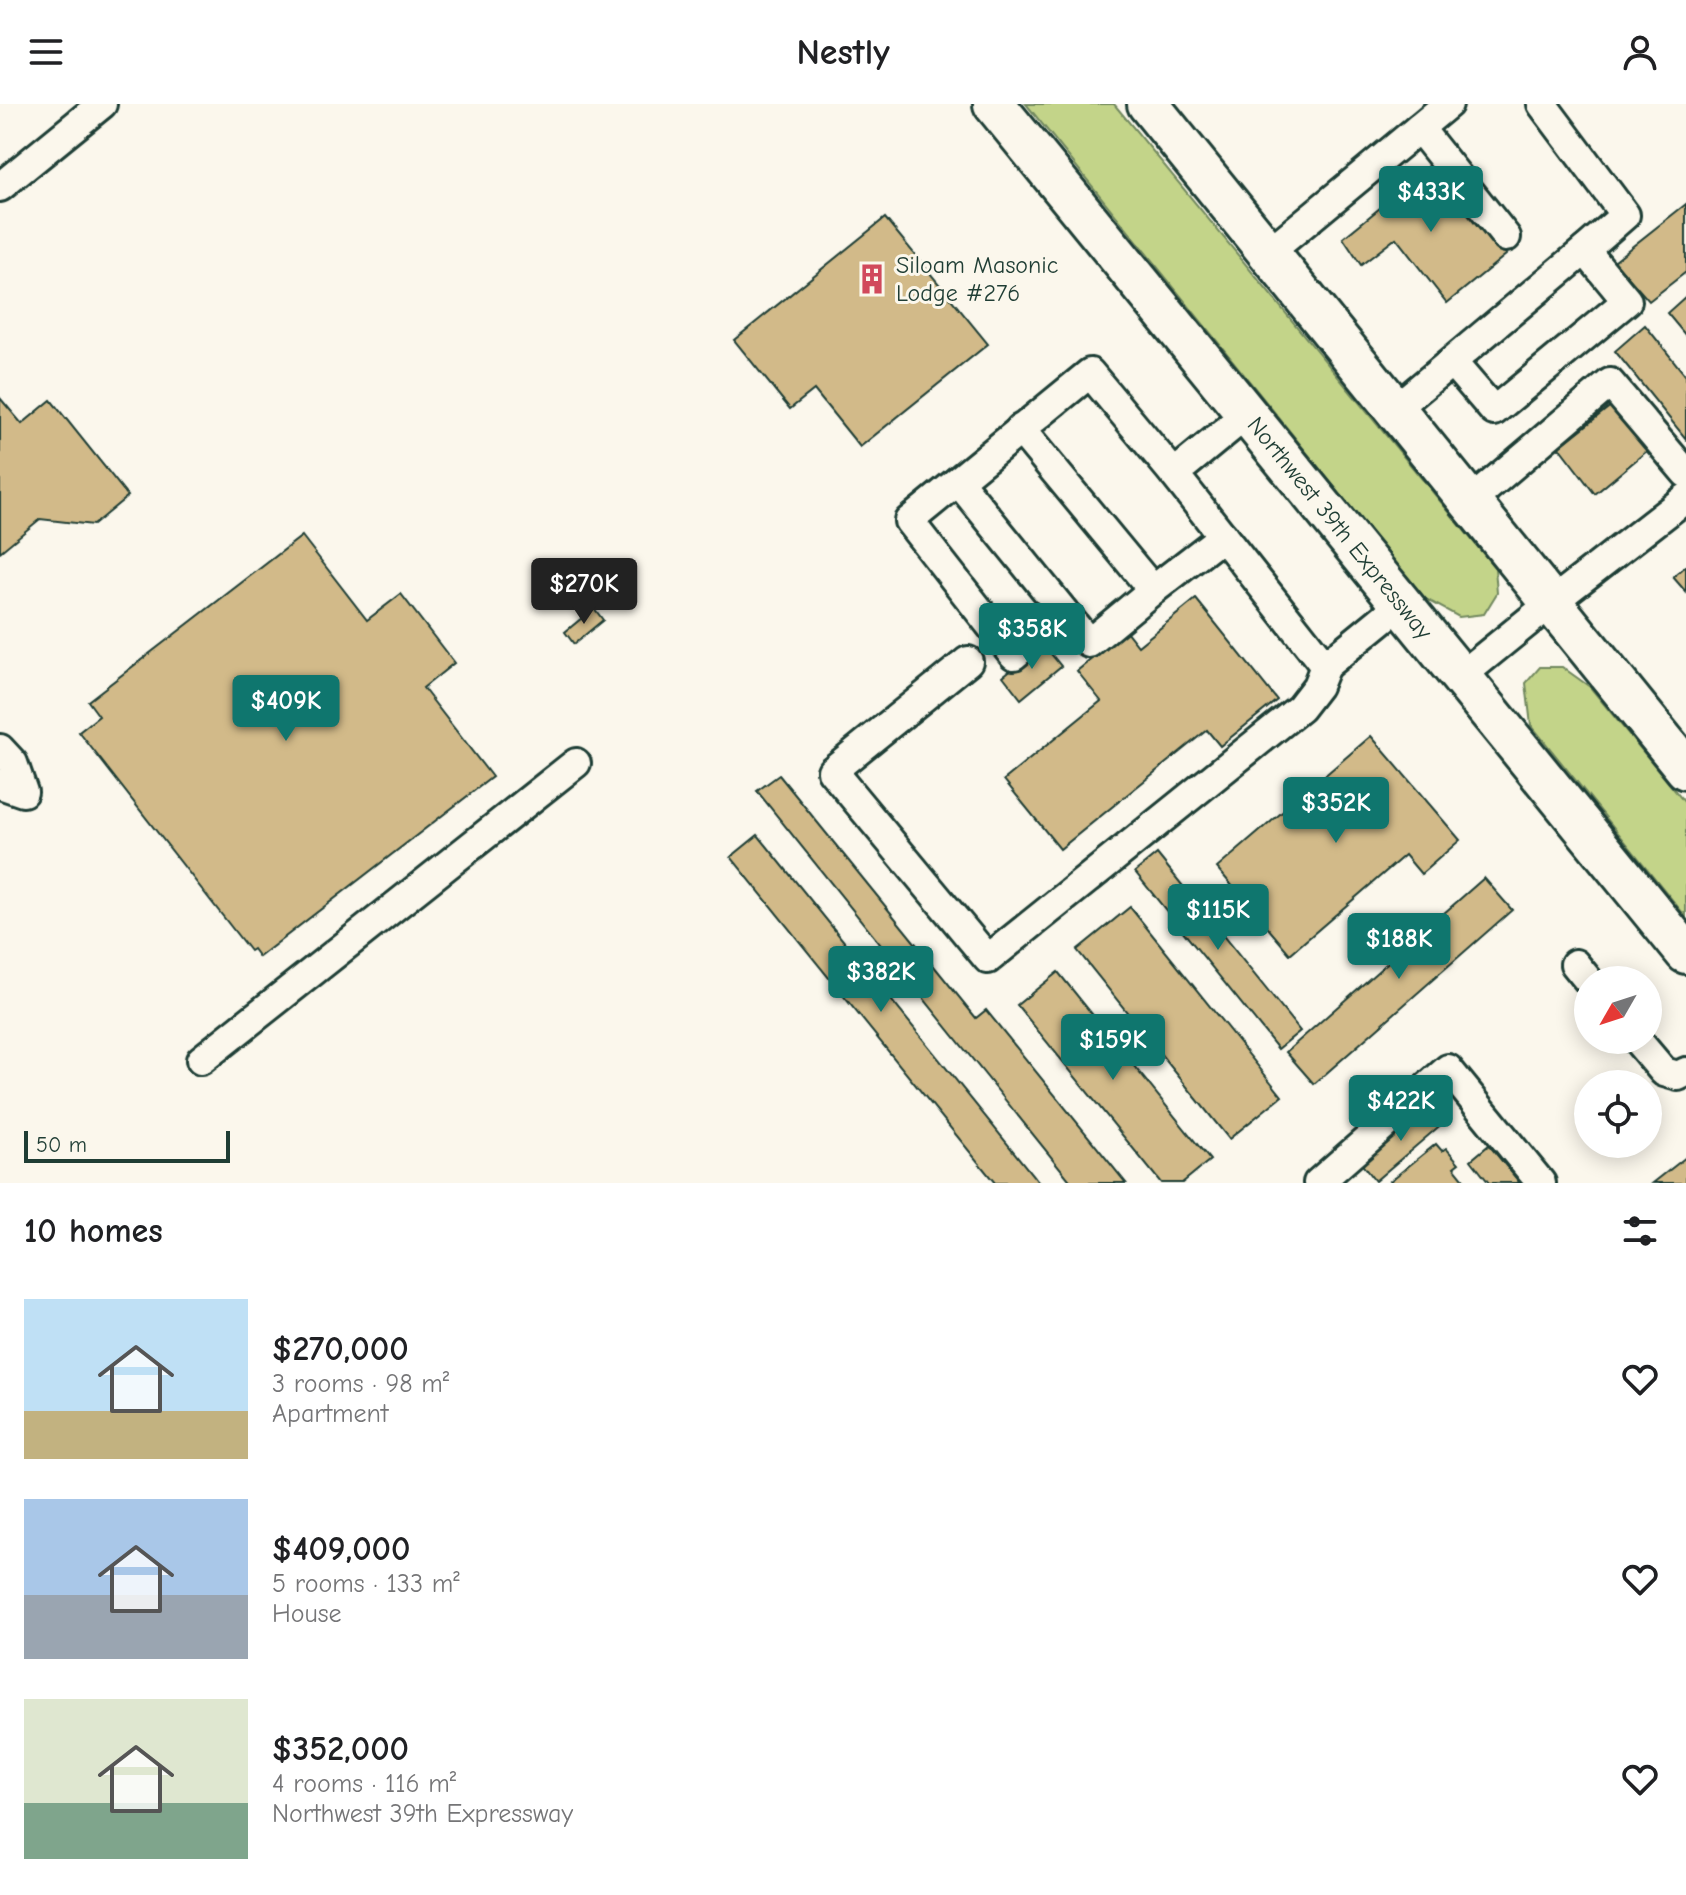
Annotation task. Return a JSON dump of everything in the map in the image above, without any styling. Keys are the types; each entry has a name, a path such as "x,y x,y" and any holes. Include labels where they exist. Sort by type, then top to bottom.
{"highway":[{"name":"Northwest 39th Expressway","path":"994,104 1686,953"},
{"path":"1148,104 1686,769"}],"street":[{"path":"0,187 102,104"},
{"path":"1268,253 1448,104"},
{"path":"1395,409 1625,215 1542,104"},
{"path":"1419,128 1506,237"},
{"path":"1452,362 1494,411 1627,301 1585,250"},
{"path":"1064,613 1014,655 909,521 1090,373 1325,666"},
{"path":"1470,502 1610,383 1686,473"},
{"path":"1174,474 1247,414"},
{"path":"1020,429 1153,590"},
{"path":"958,481 1089,643 1223,536"},
{"path":"1461,676 1686,498"},
{"path":"968,661 832,771 988,959 1300,708 1317,686 1325,666 1401,604"},
{"path":"0,749 13,763 23,792 0,784"},
{"path":"201,1060 576,763"},
{"path":"1649,1054 1664,1072 1678,1076 1686,1072"},
{"path":"1318,1183 1448,1069 1541,1183"}],"green space":[{"path":"1026,104 1114,104 1495,568 1497,593 1484,614 1459,617 1424,598"},
{"path":"1540,667 1562,667 1590,687 1686,804 1686,917 1531,725 1526,683"}],"building":[{"path":"1433,165 1507,254 1447,303 1396,238 1361,265 1343,238"},
{"path":"1686,204 1686,272 1649,301 1614,261"},
{"name":"Siloam Masonic Lodge #276","path":"885,218 988,344 860,447 814,390 790,409 734,340"},
{"path":"1686,296 1686,336 1667,313"},
{"path":"1645,325 1686,376 1686,439 1615,351"},
{"path":"0,398 22,424 51,400 128,496 93,525 40,519 0,552"},
{"path":"1612,405 1648,450 1595,494 1559,447"},
{"path":"302,536 367,620 401,594 454,663 423,688 492,777 259,957 253,949 250,951 79,732 99,716 88,701"},
{"path":"1686,566 1686,592 1673,577"},
{"path":"1196,599 1277,700 1220,746 1207,730 1060,849 1004,780 1101,701 1077,671 1126,631 1138,646"},
{"path":"594,608 603,620 574,644 565,632"},
{"path":"1043,644 1061,666 1021,699 1003,676"},
{"path":"1371,736 1460,840 1421,874 1405,855 1290,954 1217,868"},
{"path":"779,775 976,1018 986,1010 1126,1183 1072,1183 757,791"},
{"path":"758,835 1039,1183 995,1183 731,857"},
{"path":"1157,854 1300,1031 1278,1049 1135,872"},
{"path":"1484,878 1512,910 1314,1084 1286,1052"},
{"path":"1130,907 1282,1096 1229,1139 1077,950"},
{"path":"1058,972 1210,1160 1182,1183 1161,1183 1017,1005"},
{"path":"1428,1105 1443,1123 1375,1181 1360,1162"},
{"path":"1436,1144 1442,1151 1446,1148 1459,1163 1454,1167 1467,1183 1390,1181"},
{"path":"1489,1145 1520,1183 1489,1183 1471,1160"},
{"path":"1686,1157 1686,1183 1653,1183"}],"place":[{"name":"Siloam Masonic Lodge #276","path":"872,279"}]}
